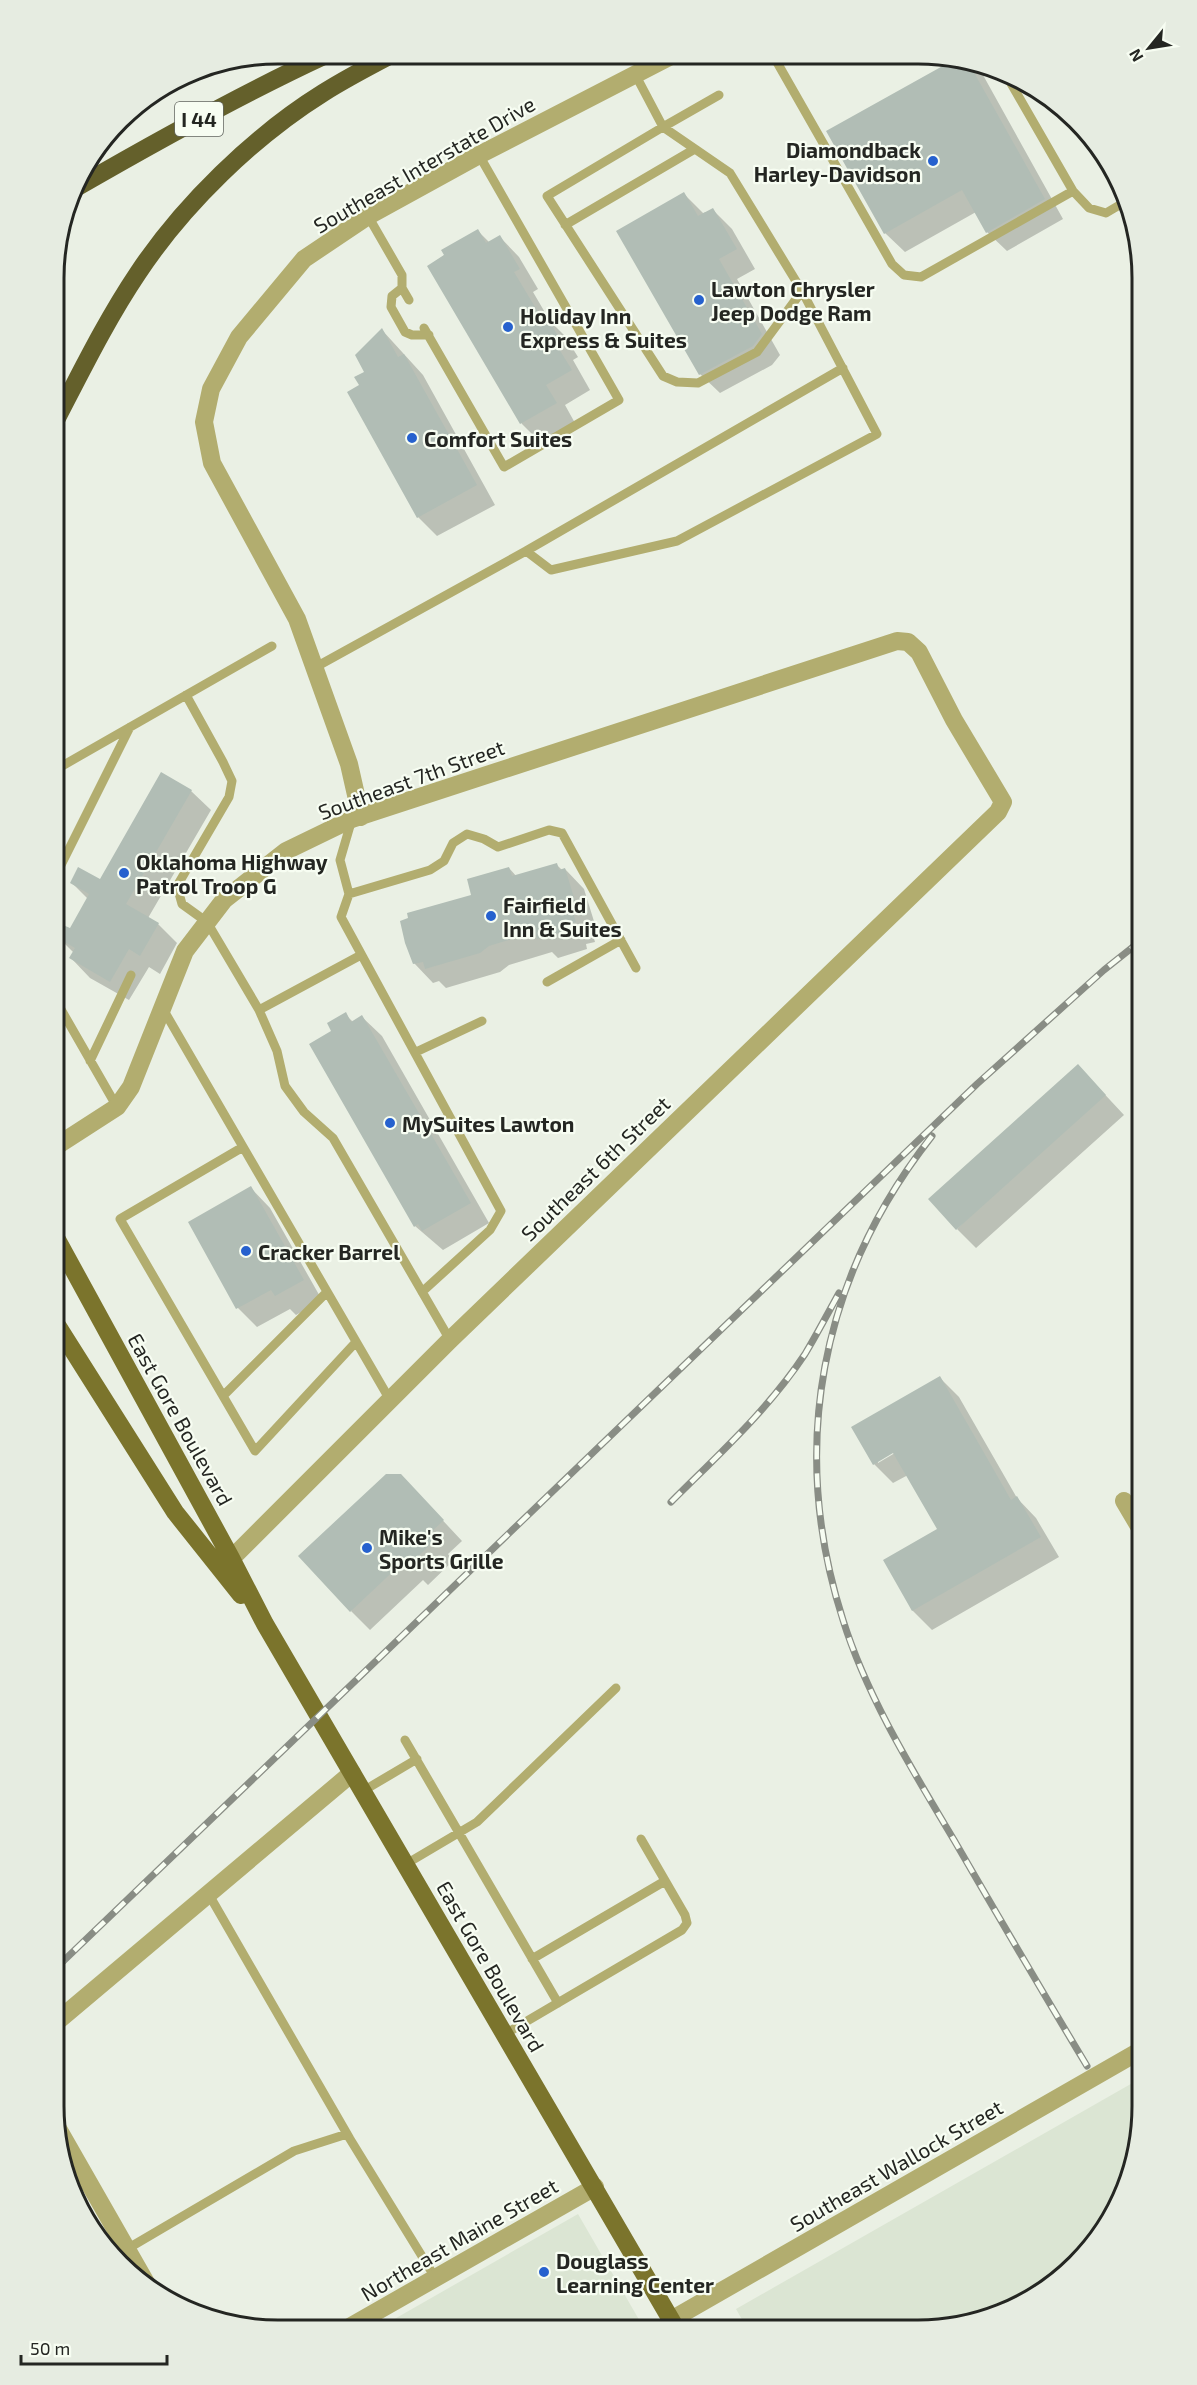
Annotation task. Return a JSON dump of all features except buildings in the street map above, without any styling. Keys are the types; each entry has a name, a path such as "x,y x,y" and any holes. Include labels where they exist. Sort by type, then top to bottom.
{"highway":[{"name":"I 44","path":"89,180 142,149 306,65"},
{"path":"64,405 105,326 139,272 174,225 249,149 323,93 373,65"}],"main road":[{"name":"East Gore Boulevard","path":"64,1253 226,1564 265,1624 671,2320"},
{"name":"East Gore Boulevard","path":"64,1336 175,1512 226,1564"}],"street":[{"name":"Southeast Interstate Drive","path":"357,818 348,764 297,619 212,463 204,422 211,389 239,336 304,260 368,216 479,155 654,64"},
{"name":"Southeast 7th Street","path":"64,1141 117,1107 131,1087 143,1060 185,951 224,900 286,851 357,818 897,641 908,642 918,652"},
{"name":"Southeast 6th Street","path":"226,1564 450,1340 989,820 1003,802 954,720 918,652"},
{"path":"1124,1501 1132,1514"},
{"path":"64,2015 352,1773"},
{"name":"Southeast Wallock Street","path":"682,2320 1132,2055"},
{"path":"69,2147 137,2267"},
{"name":"Northeast Maine Street","path":"362,2320 595,2187"}],"lane":[{"path":"778,64 892,264 904,275 921,278 1073,191"},
{"path":"526,551 551,570 677,541 877,434 802,291 730,173 663,128 635,74"},
{"path":"1013,87 1073,191 1089,208 1106,213 1119,205"},
{"path":"719,95 547,196 663,376 677,382 698,383 757,352 802,291"},
{"path":"565,225 693,150"},
{"path":"402,288 392,296 390,307 405,332 412,335 427,332 504,467 619,400 479,155"},
{"path":"368,216 402,275 402,288 409,300"},
{"path":"314,668 526,551 843,368"},
{"path":"64,765 272,646"},
{"path":"186,695 232,781 229,797 177,886 182,904 207,922 259,1010 277,1051 285,1086 304,1112 333,1138 450,1340"},
{"path":"64,859 130,727"},
{"path":"357,818 340,860 349,894 341,916 501,1211 490,1230 422,1292"},
{"path":"349,894 430,870 444,861 453,843 467,834 484,839 498,847 549,830 562,833 636,968"},
{"path":"547,982 621,940"},
{"path":"259,1010 362,955"},
{"path":"90,1061 132,975"},
{"path":"162,1007 390,1400"},
{"path":"64,1015 117,1107"},
{"path":"416,1052 482,1021"},
{"path":"243,1147 120,1219 255,1451 356,1342"},
{"path":"223,1396 327,1292"},
{"path":"406,1864 477,1822 616,1688"},
{"path":"405,1740 558,2003"},
{"path":"363,1791 417,1760"},
{"path":"505,2034 682,1930 687,1923 685,1915 640,1839"},
{"path":"532,1959 665,1881"},
{"path":"208,1893 348,2134 436,2279"},
{"path":"127,2249 294,2151 348,2134"}],"shaded area":[{"path":"1132,2083 1131,2135 1121,2176 1104,2214 1070,2258 1026,2292 988,2309 933,2320 742,2320 736,2309"},
{"name":"Douglass Learning Center","path":"578,2214 639,2320 393,2320"}],"railway":[{"path":"64,1960 977,1084 1132,948"},
{"path":"932,1136 894,1191 863,1247 840,1306 825,1367 817,1429 818,1492 826,1556 853,1649 892,1733 1087,2066"},
{"path":"671,1502 742,1431 791,1375 839,1293"}],"place":[{"name":"Diamondback Harley-Davidson","path":"933,161"},
{"name":"Lawton Chrysler Jeep Dodge Ram","path":"699,300"},
{"name":"Holiday Inn Express & Suites","path":"508,327"},
{"name":"Comfort Suites","path":"412,438"},
{"name":"Oklahoma Highway Patrol Troop G","path":"124,873"},
{"name":"Fairfield Inn & Suites","path":"491,916"},
{"name":"MySuites Lawton","path":"390,1123"},
{"name":"Cracker Barrel","path":"246,1251"},
{"name":"Mike's Sports Grille","path":"367,1548"},
{"name":"Douglass Learning Center","path":"544,2272"}]}
